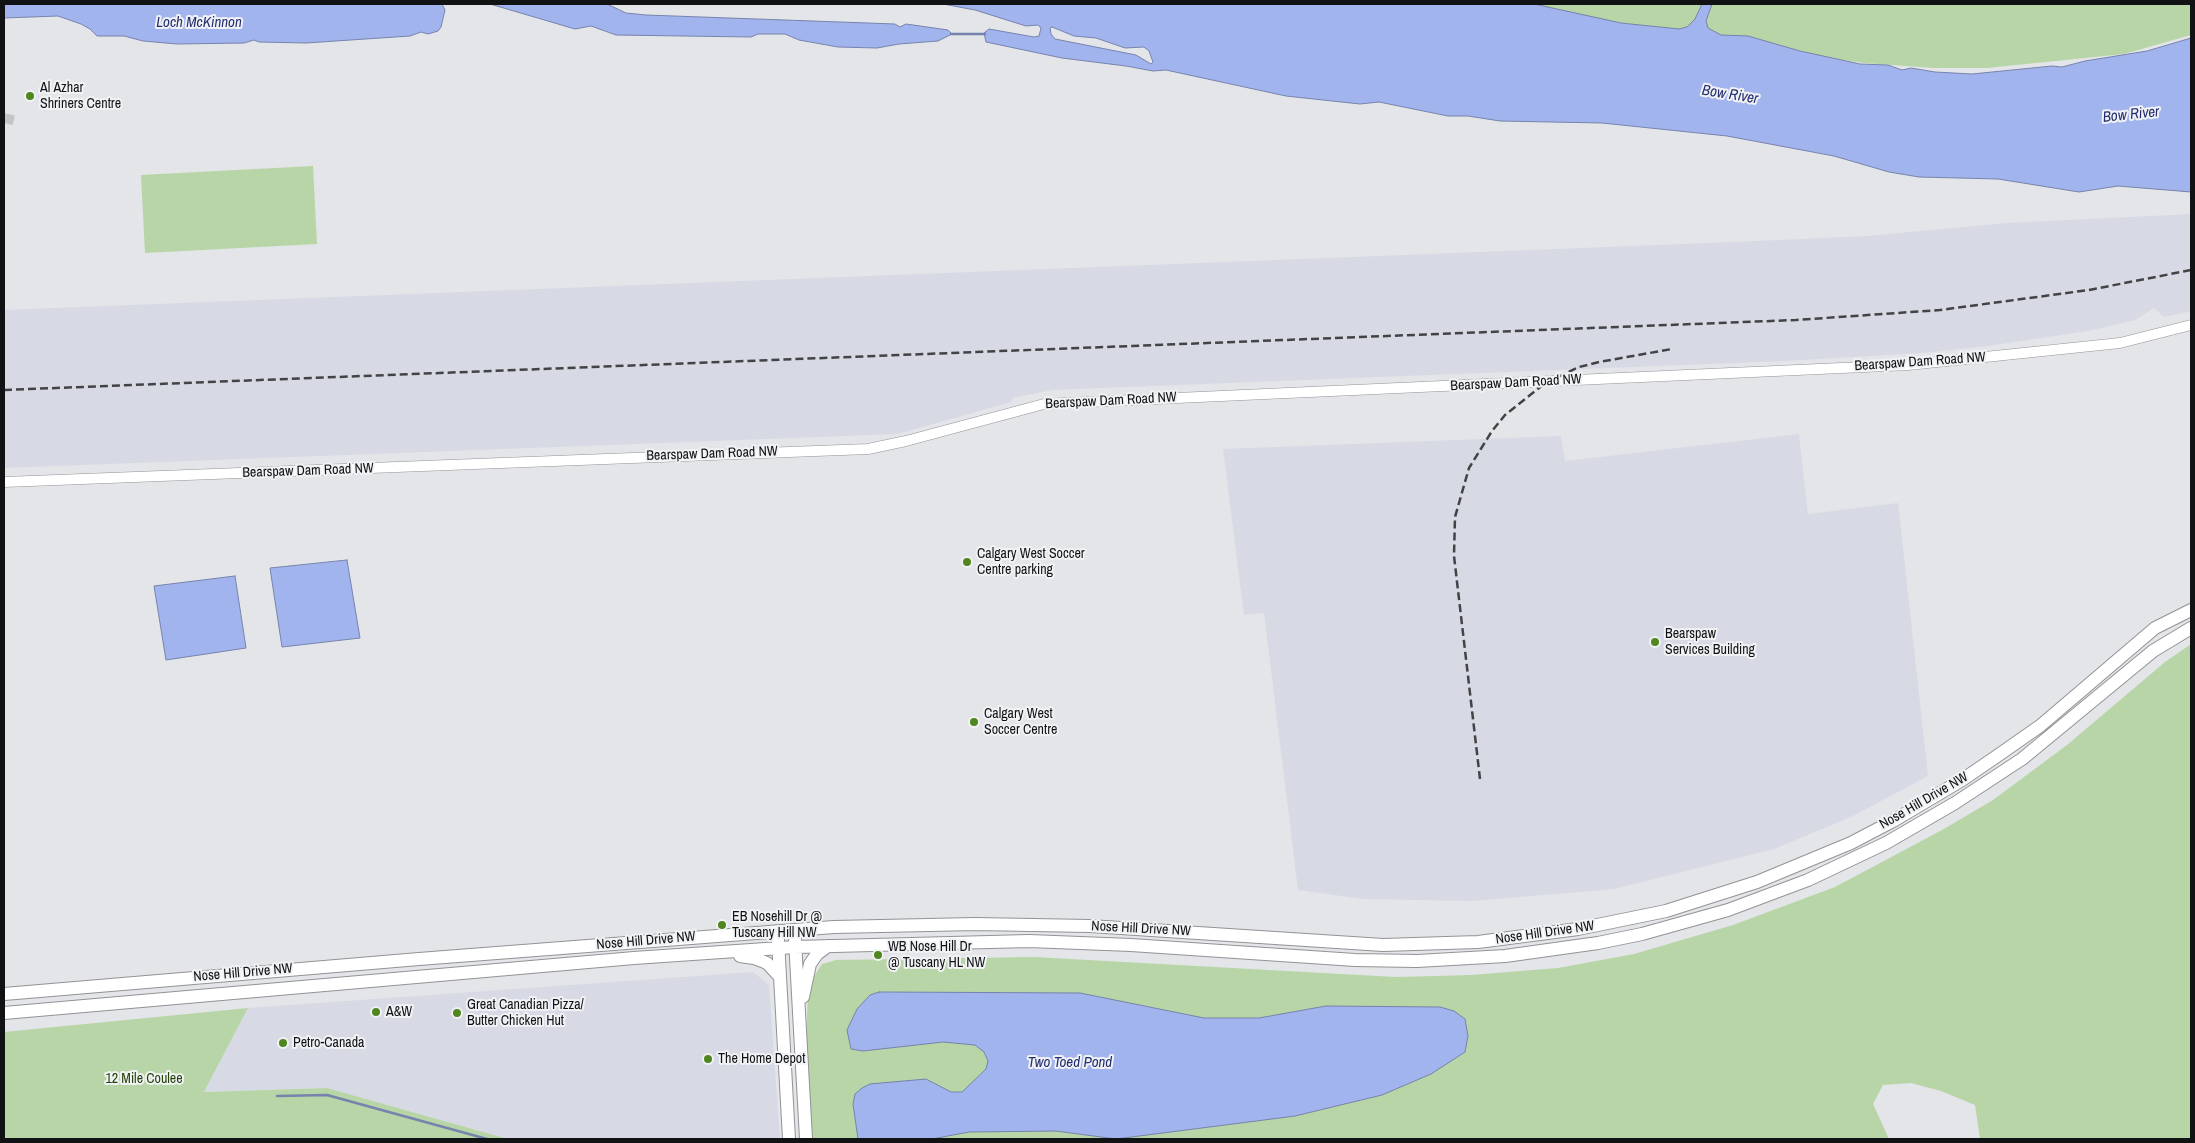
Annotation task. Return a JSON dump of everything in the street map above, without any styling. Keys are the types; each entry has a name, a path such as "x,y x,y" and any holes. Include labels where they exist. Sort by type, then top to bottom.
{"street":[{"name":"Bearspaw Dam Road NW","path":"4,482 868,449 906,441 1044,404 1908,365 2120,343 2191,325"},
{"name":"Nose Hill Drive NW","path":"4,994 795,929 1028,924 1150,929 1334,943 1428,944 1530,937 1627,920 1702,900 1757,882 1851,843 1893,821 1955,785 2040,726 2155,628 2191,610"},
{"name":"Nose Hill Drive NW","path":"4,1013 685,954 796,947 1029,941 1130,945 1354,960 1417,961 1515,955 1642,934 1719,913 1772,895 1846,864 1901,836 1955,804 2022,759 2153,652 2191,628"},
{"path":"795,929 806,1139"},
{"path":"778,930 789,1139"},
{"path":"800,1023 810,964 817,954 828,946"},
{"path":"685,954 754,958 772,967 780,977"}],"shaded area":[{"path":"2191,214 2191,311 2164,317 2154,308 2135,320 2088,331 1988,346 1923,353 1784,361 1052,390 1013,398 1011,402 898,434 4,468 4,310 1734,242 1867,236 2007,223"},
{"path":"1799,434 1808,514 1898,503 1928,776 1851,817 1774,849 1614,889 1473,901 1363,899 1298,890 1264,613 1244,615 1223,449 1561,436 1565,461"},
{"path":"753,972 769,985 780,1139 508,1139 327,1088 204,1092 248,1008"}],"green space":[{"path":"1447,4 2191,4 2191,35 2124,54 1987,68 1933,68 1865,63 1615,30"},
{"path":"313,166 317,244 145,253 141,175"},
{"path":"2191,644 2191,1139 1980,1139 1975,1105 1941,1091 1911,1083 1883,1085 1873,1104 1889,1139 811,1139 806,1055 808,986 822,964 836,960 1034,957 1396,977 1471,975 1558,968 1634,954 1733,925 1835,887 1942,830 1993,800 2067,745 2165,662"},
{"name":"12 Mile Coulee","path":"248,1008 204,1092 327,1088 508,1139 4,1139 4,1032"}],"water":[{"name":"Loch McKinnon","path":"4,4 442,4 445,10 441,27 438,31 428,34 421,32 410,36 306,43 259,42 254,40 244,43 177,44 143,41 124,36 97,36 81,24 58,16 4,18"},
{"path":"490,4 607,4 626,13 646,15 895,24 900,27 906,24 948,30 952,34 938,41 877,48 838,47 799,40 785,34 758,34 751,37 616,35 591,26 575,29"},
{"name":"Bow River","path":"943,4 1534,4 1621,23 1679,29 1687,27 1695,19 1702,4 1712,4 1706,21 1708,28 1721,35 1748,36 1800,51 1860,64 1888,65 1902,70 1911,68 1935,72 1972,74 2052,66 2062,67 2085,61 2147,51 2191,38 2191,192 2118,186 2079,192 1998,179 1919,177 1889,172 1834,156 1727,136 1602,123 1500,121 1468,116 1448,116 1379,102 1360,104 1286,96 1166,70 1153,71 1062,58 986,42 984,33 989,29 1034,37 1039,36 1041,28 1038,25 1026,26 975,10","holes":["1052,27 1074,36 1096,38 1125,48 1144,47 1149,51 1153,62 1151,64 1136,55 1055,39 1051,34 1050,28"]},
{"path":"347,560 360,638 282,647 270,568"},
{"path":"235,576 246,648 166,660 154,586"},
{"name":"Two Toed Pond","path":"879,992 1080,993 1204,1018 1259,1018 1326,1006 1440,1007 1454,1011 1465,1019 1468,1036 1465,1052 1431,1074 1382,1095 1295,1116 1116,1139 1056,1131 969,1132 932,1139 858,1139 853,1104 855,1094 862,1088 870,1084 926,1079 951,1092 962,1092 986,1069 988,1061 984,1052 975,1045 943,1042 863,1051 851,1049 847,1030 857,1009 870,995"}],"waterway":[{"path":"951,34 985,34"},
{"path":"277,1096 327,1095 487,1139"}],"tunnel":[{"path":"4,118 17,121"}],"railway":[{"path":"4,390 1796,320 1940,310 2089,290 2191,270"},
{"path":"1480,779 1454,556 1455,517 1469,468 1492,431 1505,415 1544,384 1579,367 1672,349"}],"place":[{"name":"Al Azhar Shriners Centre","path":"30,96"},
{"name":"Calgary West Soccer Centre parking","path":"967,562"},
{"name":"Bearspaw Services Building","path":"1655,642"},
{"name":"Calgary West Soccer Centre","path":"974,722"},
{"name":"EB Nosehill Dr @ Tuscany Hill NW","path":"722,925"},
{"name":"WB Nose Hill Dr @ Tuscany HL NW","path":"878,955"},
{"name":"A&W","path":"376,1012"},
{"name":"Great Canadian Pizza/ Butter Chicken Hut","path":"457,1013"},
{"name":"Petro-Canada","path":"283,1043"},
{"name":"The Home Depot","path":"708,1059"}]}
